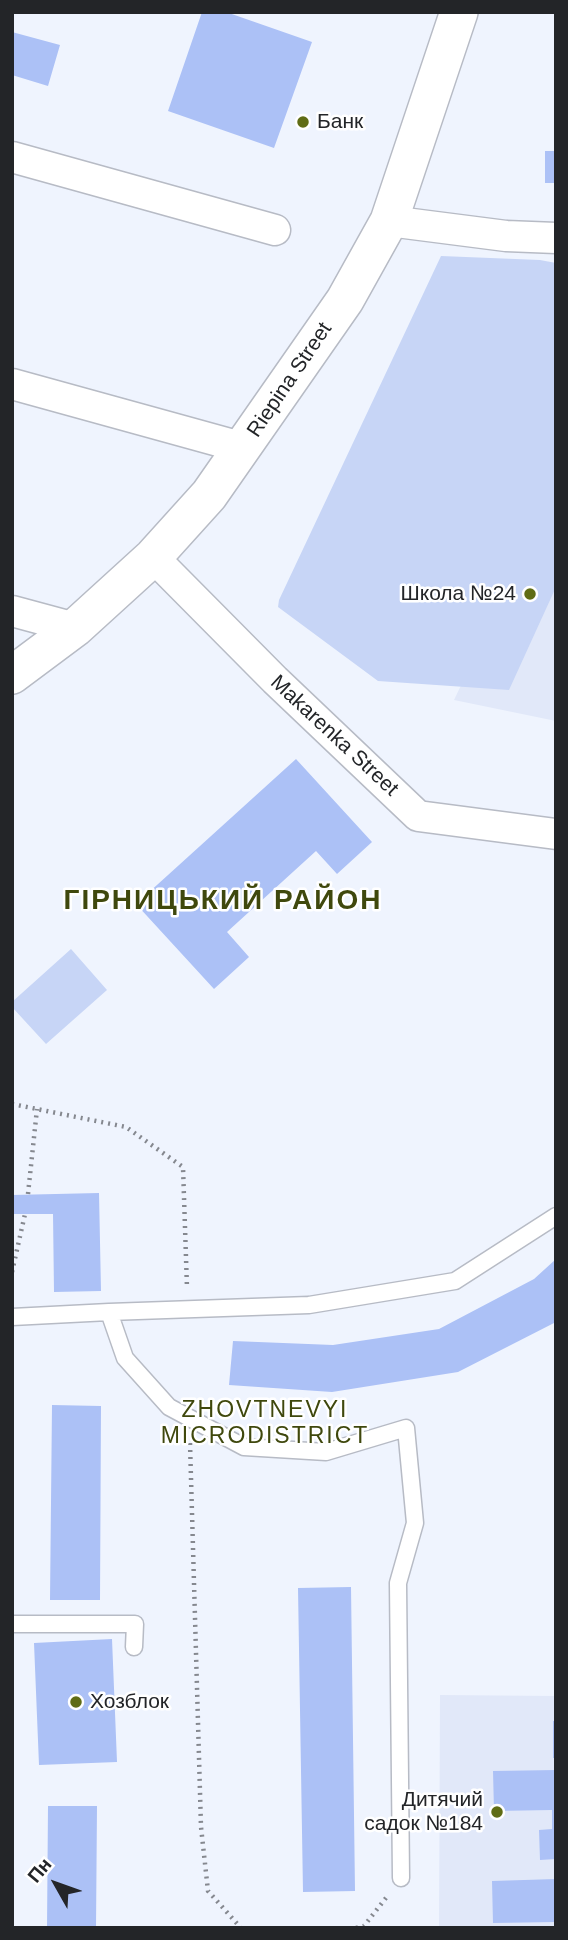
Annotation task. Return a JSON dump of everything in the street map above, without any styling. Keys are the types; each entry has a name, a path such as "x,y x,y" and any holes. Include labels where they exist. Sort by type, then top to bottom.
{"street":[{"name":"Riepina Street","path":"12,675 75,628 153,557 209,495 345,300 389,221 459,12"},
{"path":"12,157 275,230"},
{"path":"389,221 506,236 556,238"},
{"path":"12,384 244,447"},
{"name":"Makarenka Street","path":"153,557 275,680 418,816 556,834"},
{"path":"12,611 75,628"}],"lane":[{"path":"12,1317 309,1305 456,1281 556,1216"},
{"path":"109,1312 125,1358 169,1407 244,1447 326,1452 406,1428 415,1523 398,1583 401,1878"},
{"path":"12,1624 135,1624 134,1647"}],"path":[{"path":"12,1104 126,1127 183,1167 188,1309"},
{"path":"28,1194 37,1109"},
{"path":"12,1272 25,1214"},
{"path":"190,1418 201,1827 208,1891 241,1928"},
{"path":"356,1928 364,1926 401,1878"}],"shaded area":[{"path":"441,256 556,263 556,587 509,690 378,681 278,607"},
{"name":"Школа №24","path":"556,487 556,721 454,700"},
{"path":"71,949 107,990 46,1044 12,1007 12,1002"},
{"name":"Дитячий садок №184","path":"440,1695 556,1696 556,1928 439,1928"}],"building":[{"path":"202,12 226,12 312,42 274,148 168,111"},
{"path":"12,32 60,45 48,86 12,75"},
{"path":"545,151 556,151 556,183 545,183"},
{"path":"296,759 372,842 337,874 316,851 227,932 249,957 214,989 136,904"},
{"path":"99,1193 101,1291 54,1292 53,1214 12,1214 12,1195"},
{"path":"556,1259 556,1322 458,1372 332,1392 229,1385 233,1341 333,1345 439,1329 534,1279"},
{"path":"52,1405 101,1406 100,1600 50,1600"},
{"path":"351,1587 355,1891 303,1892 298,1588"},
{"name":"Хозблок","path":"112,1639 117,1762 39,1765 34,1643"},
{"path":"553,1721 556,1721 556,1758 553,1758"},
{"path":"556,1770 556,1859 540,1860 539,1830 552,1829 552,1810 494,1811 493,1771"},
{"path":"48,1806 97,1806 96,1928 47,1928"},
{"path":"556,1879 556,1922 493,1923 492,1881"}],"place":[{"name":"Банк","path":"303,122"},
{"name":"Школа №24","path":"530,594"},
{"name":"Хозблок","path":"76,1702"},
{"name":"Дитячий садок №184","path":"497,1812"}],"district":[{"name":"ГІРНИЦЬКИЙ РАЙОН","path":"223,901"},
{"name":"ZHOVTNEVYI MICRODISTRICT","path":"265,1424"}]}
